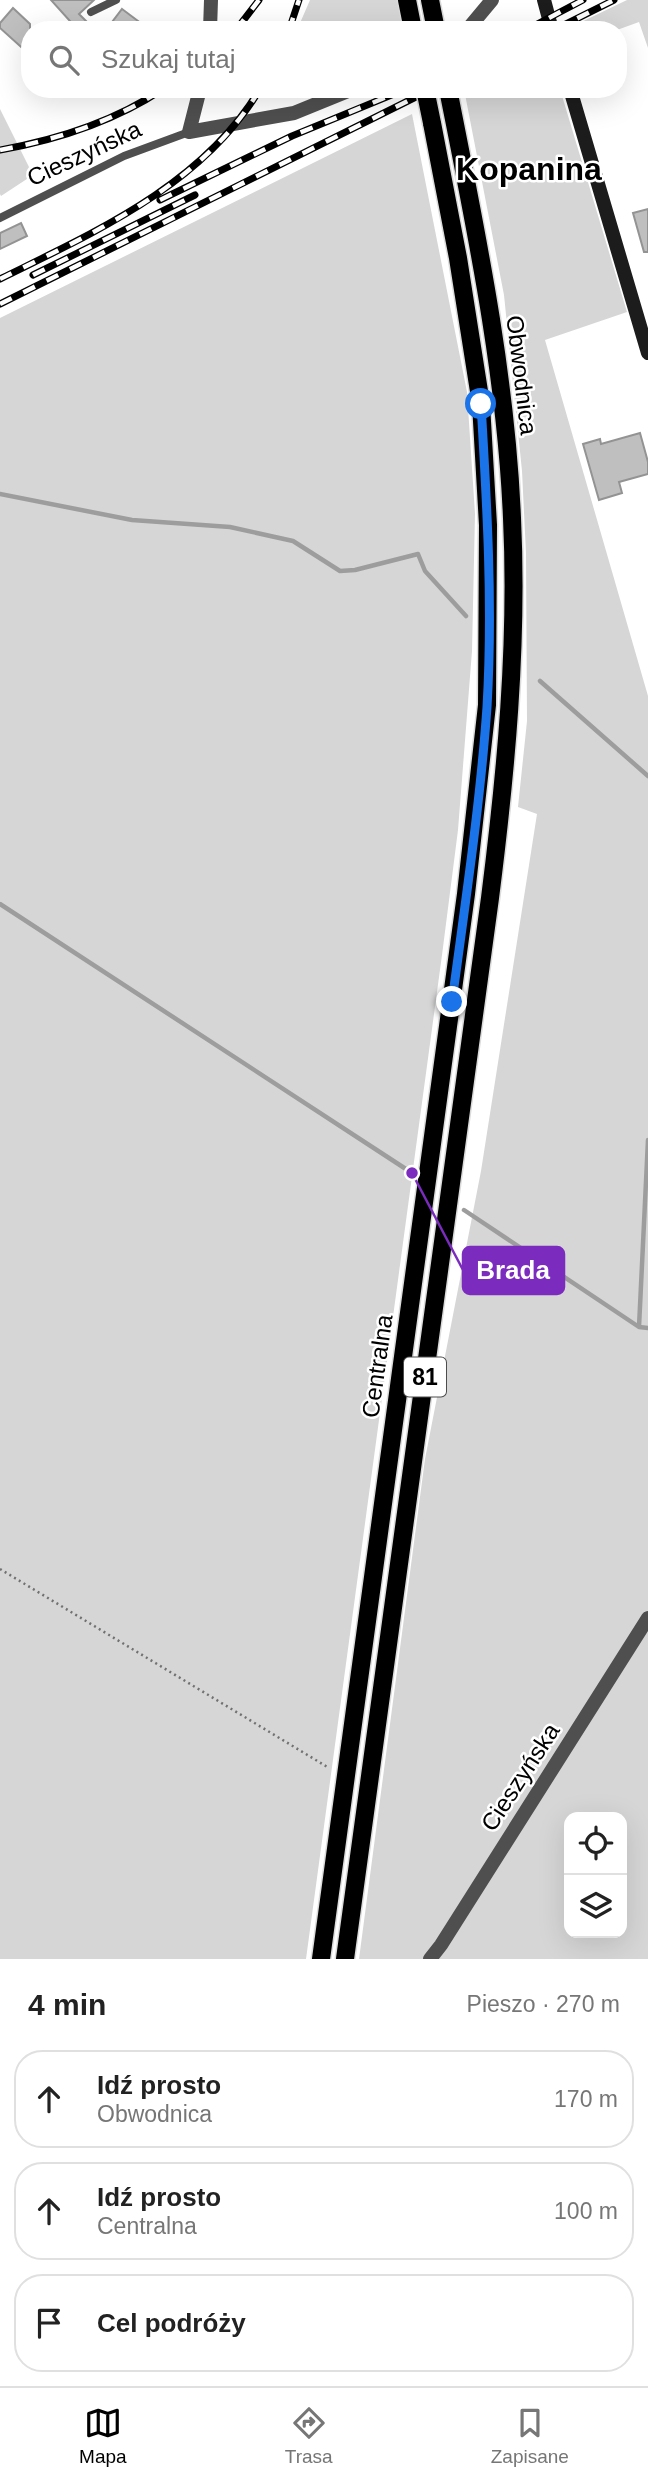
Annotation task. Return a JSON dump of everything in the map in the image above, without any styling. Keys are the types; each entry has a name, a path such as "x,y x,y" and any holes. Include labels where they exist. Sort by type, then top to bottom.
{"main road":[{"path":"407,0 411,21"},
{"path":"430,0 434,21"},
{"name":"Obwodnica","path":"427,98 458,258 481,404 488,525 489,623 487,705 480,778"},
{"name":"Obwodnica","path":"450,98 487,297 503,404 512,517 513,627 510,713 503,795"},
{"name":"Centralna","path":"321,1959 480,778"},
{"name":"Centralna","path":"345,1959 503,795"}],"street":[{"path":"210,21 211,0"},
{"path":"474,21 492,0"},
{"path":"544,0 550,21"},
{"path":"188,132 197,98"},
{"name":"Cieszyńska","path":"188,132 295,113 332,98"},
{"path":"573,98 648,353"},
{"name":"Cieszyńska","path":"430,1959 648,1618"}],"lane":[{"path":"91,12 116,0"},
{"name":"Cieszyńska","path":"0,218 124,156 188,132"}],"path":[{"path":"0,1569 326,1767 346,1770"}],"shaded area":[{"path":"310,0 398,0 402,21 301,21"},
{"path":"627,0 648,0 648,48 639,22 627,26 627,21 583,21"},
{"path":"466,98 563,98 627,312 545,340 648,696 648,1959 359,1959 425,1459 481,1171 537,814 518,807 527,721 526,553 522,471 504,295"},
{"path":"0,109 33,175 1,196 0,194"},
{"path":"412,114 467,392 475,514 472,651 458,830 306,1959 0,1959 0,318"}],"building":[{"path":"51,0 94,0 79,14 86,21 70,21"},
{"path":"13,8 27,21 21,21 21,47 0,28 0,23"},
{"path":"122,9 138,21 113,21"},
{"path":"648,209 648,252 644,252 633,213"},
{"path":"21,223 27,236 0,249 0,233"},
{"path":"640,433 648,462 648,474 619,482 622,493 599,500 583,444 600,439 601,444"}],"waterway":[{"path":"0,494 132,520 230,527 293,541 340,571 355,570 418,554 425,571 466,616"},
{"path":"540,681 648,776"},
{"path":"0,904 412,1173"},
{"path":"639,1327 648,1140"},
{"path":"464,1210 639,1327 648,1328"}],"railway":[{"path":"243,21 259,0"},
{"path":"292,21 299,0"},
{"path":"543,21 583,0"},
{"path":"572,21 614,0"},
{"path":"0,150 84,128 148,98"},
{"path":"0,279 109,224 178,179 209,153 254,98"},
{"path":"160,200 292,136 384,98"},
{"path":"0,304 414,98"},
{"path":"33,275 195,195"}],"place":[{"name":"Brada","path":"412,1173"}],"district":[{"name":"Kopanina","path":"529,169"}],"route":[{"path":"452,1002 487,705 488,525 481,404"}]}
